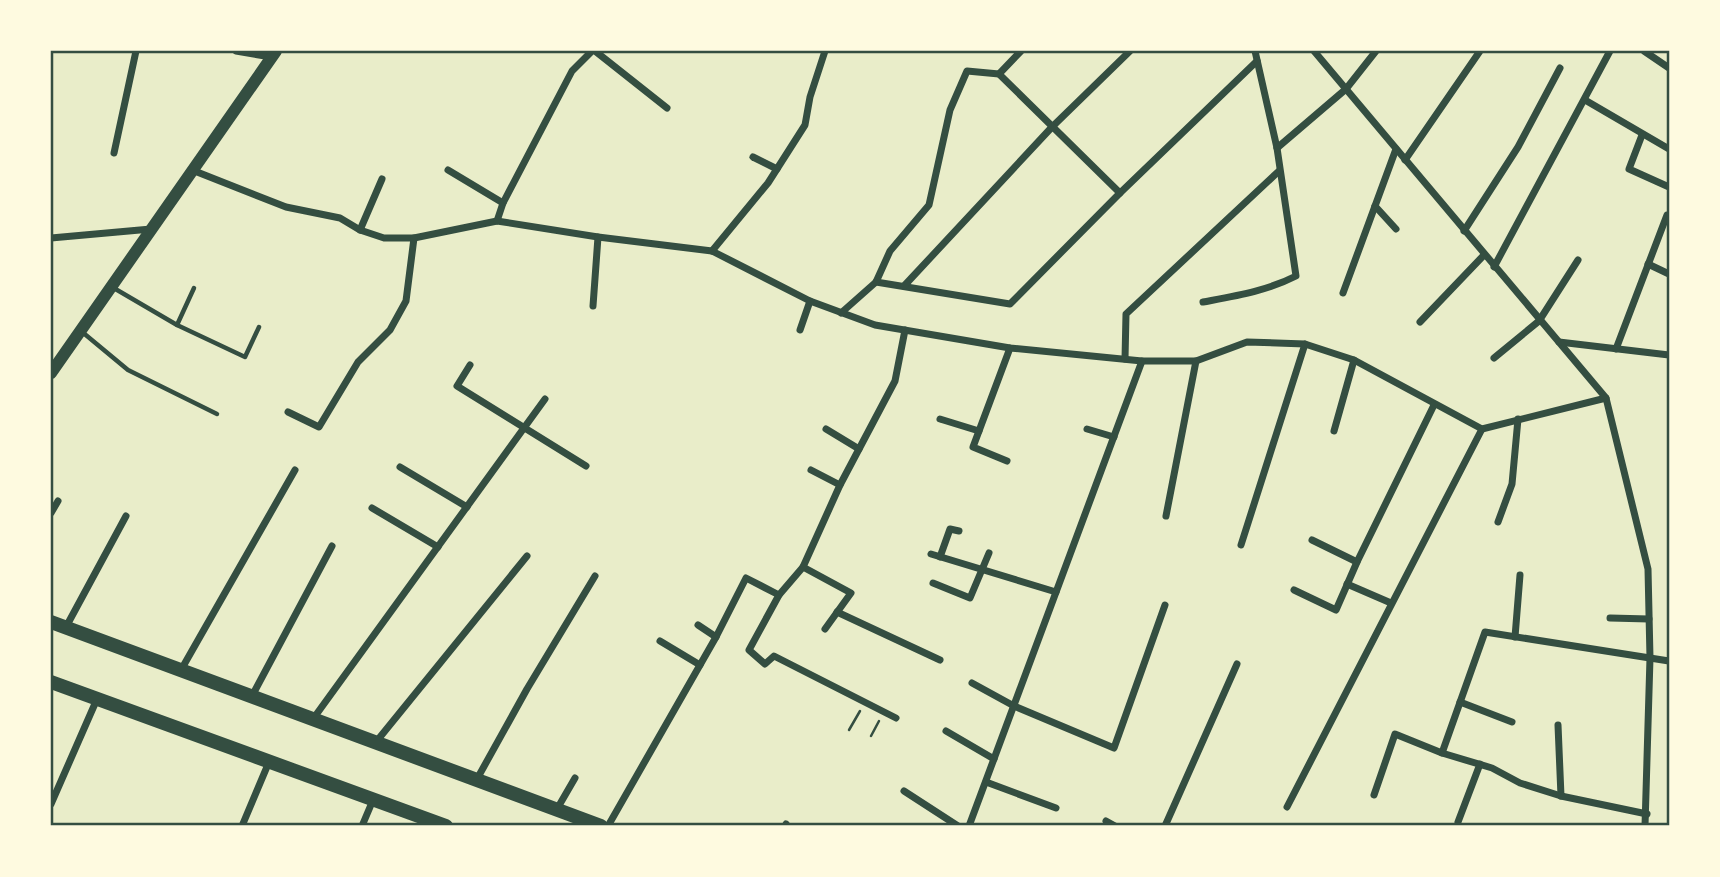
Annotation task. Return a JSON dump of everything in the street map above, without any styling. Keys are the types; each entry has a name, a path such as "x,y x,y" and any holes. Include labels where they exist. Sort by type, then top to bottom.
{"main road":[{"path":"51,373 273,54"},
{"path":"51,622 601,826"},
{"path":"51,682 446,826"}],"street":[{"path":"114,153 136,51"},
{"path":"236,51 273,54"},
{"path":"498,221 503,202 572,71 594,51 667,108"},
{"path":"712,251 777,169 805,125 810,97 825,51"},
{"path":"999,74 1021,51"},
{"path":"904,286 1052,127 1130,51"},
{"path":"1203,302 1256,292 1296,276 1277,148 1255,51"},
{"path":"1314,51 1606,398 1648,569 1650,658 1645,826"},
{"path":"1277,148 1346,89 1376,51"},
{"path":"1405,160 1480,51"},
{"path":"1494,267 1610,51"},
{"path":"1644,51 1669,68"},
{"path":"876,282 1010,304 1119,193 1256,61"},
{"path":"1464,231 1518,148 1560,68"},
{"path":"841,313 876,282 890,251 929,205 950,110 967,71 999,74 1119,193"},
{"path":"1585,100 1669,149"},
{"path":"1642,135 1629,169 1669,187"},
{"path":"1343,293 1396,149"},
{"path":"753,157 777,169"},
{"path":"192,170 286,208 340,218 360,230 384,238 414,238 498,221 712,251 810,302 875,325 1010,348 1142,361 1196,361 1247,342 1305,344 1354,360 1482,429 1606,398"},
{"path":"448,170 503,202"},
{"path":"1125,359 1126,314 1279,171"},
{"path":"360,230 382,179"},
{"path":"1375,206 1396,229"},
{"path":"1616,349 1667,215"},
{"path":"51,238 152,229"},
{"path":"593,306 598,237"},
{"path":"288,412 319,427 358,362 390,330 406,301 414,238"},
{"path":"1420,322 1484,255"},
{"path":"1494,358 1539,321 1578,260"},
{"path":"1648,264 1669,274"},
{"path":"800,330 810,302"},
{"path":"896,718 774,656 765,664 749,650 779,595 803,567 840,485 895,381 905,330"},
{"path":"1558,342 1669,355"},
{"path":"1241,545 1305,344"},
{"path":"1007,461 973,447 1010,348"},
{"path":"1334,431 1354,360"},
{"path":"969,826 1142,361"},
{"path":"1166,516 1196,361"},
{"path":"470,365 457,386 586,466"},
{"path":"313,720 545,399"},
{"path":"1294,590 1336,610 1434,405"},
{"path":"940,419 979,431"},
{"path":"1499,522 1512,484 1518,419"},
{"path":"826,429 859,449"},
{"path":"1087,429 1114,437"},
{"path":"1287,807 1482,429"},
{"path":"400,467 467,507"},
{"path":"181,671 295,470"},
{"path":"811,470 840,485"},
{"path":"51,513 58,501"},
{"path":"372,508 438,547"},
{"path":"65,628 126,516"},
{"path":"940,557 950,529 960,531"},
{"path":"1312,540 1357,562"},
{"path":"252,697 332,546"},
{"path":"933,583 970,598 989,553"},
{"path":"931,554 1056,592"},
{"path":"375,743 527,555"},
{"path":"803,567 850,593 825,629"},
{"path":"1515,637 1520,575"},
{"path":"476,780 595,576"},
{"path":"608,826 716,637 746,578 779,595"},
{"path":"1347,584 1391,603"},
{"path":"972,683 1014,706 1114,748 1165,605"},
{"path":"837,612 940,660"},
{"path":"1610,618 1649,619"},
{"path":"698,625 716,637"},
{"path":"1442,753 1485,632 1669,661"},
{"path":"660,641 700,665"},
{"path":"1166,826 1237,664"},
{"path":"51,804 97,699"},
{"path":"1460,702 1512,723"},
{"path":"1558,725 1561,796"},
{"path":"946,731 994,758"},
{"path":"1374,796 1395,734 1442,753 1492,768 1520,783 1561,796 1647,814"},
{"path":"242,826 269,762"},
{"path":"1458,822 1480,764"},
{"path":"556,810 575,778"},
{"path":"986,782 1056,808"},
{"path":"904,791 958,826"},
{"path":"362,826 373,800"},
{"path":"1106,821 1115,826"}],"lane":[{"path":"111,287 177,325 245,357 259,327"},
{"path":"177,325 194,288"},
{"path":"80,330 128,370 217,414"}],"path":[{"path":"849,730 865,702"},
{"path":"871,736 885,712"}]}
